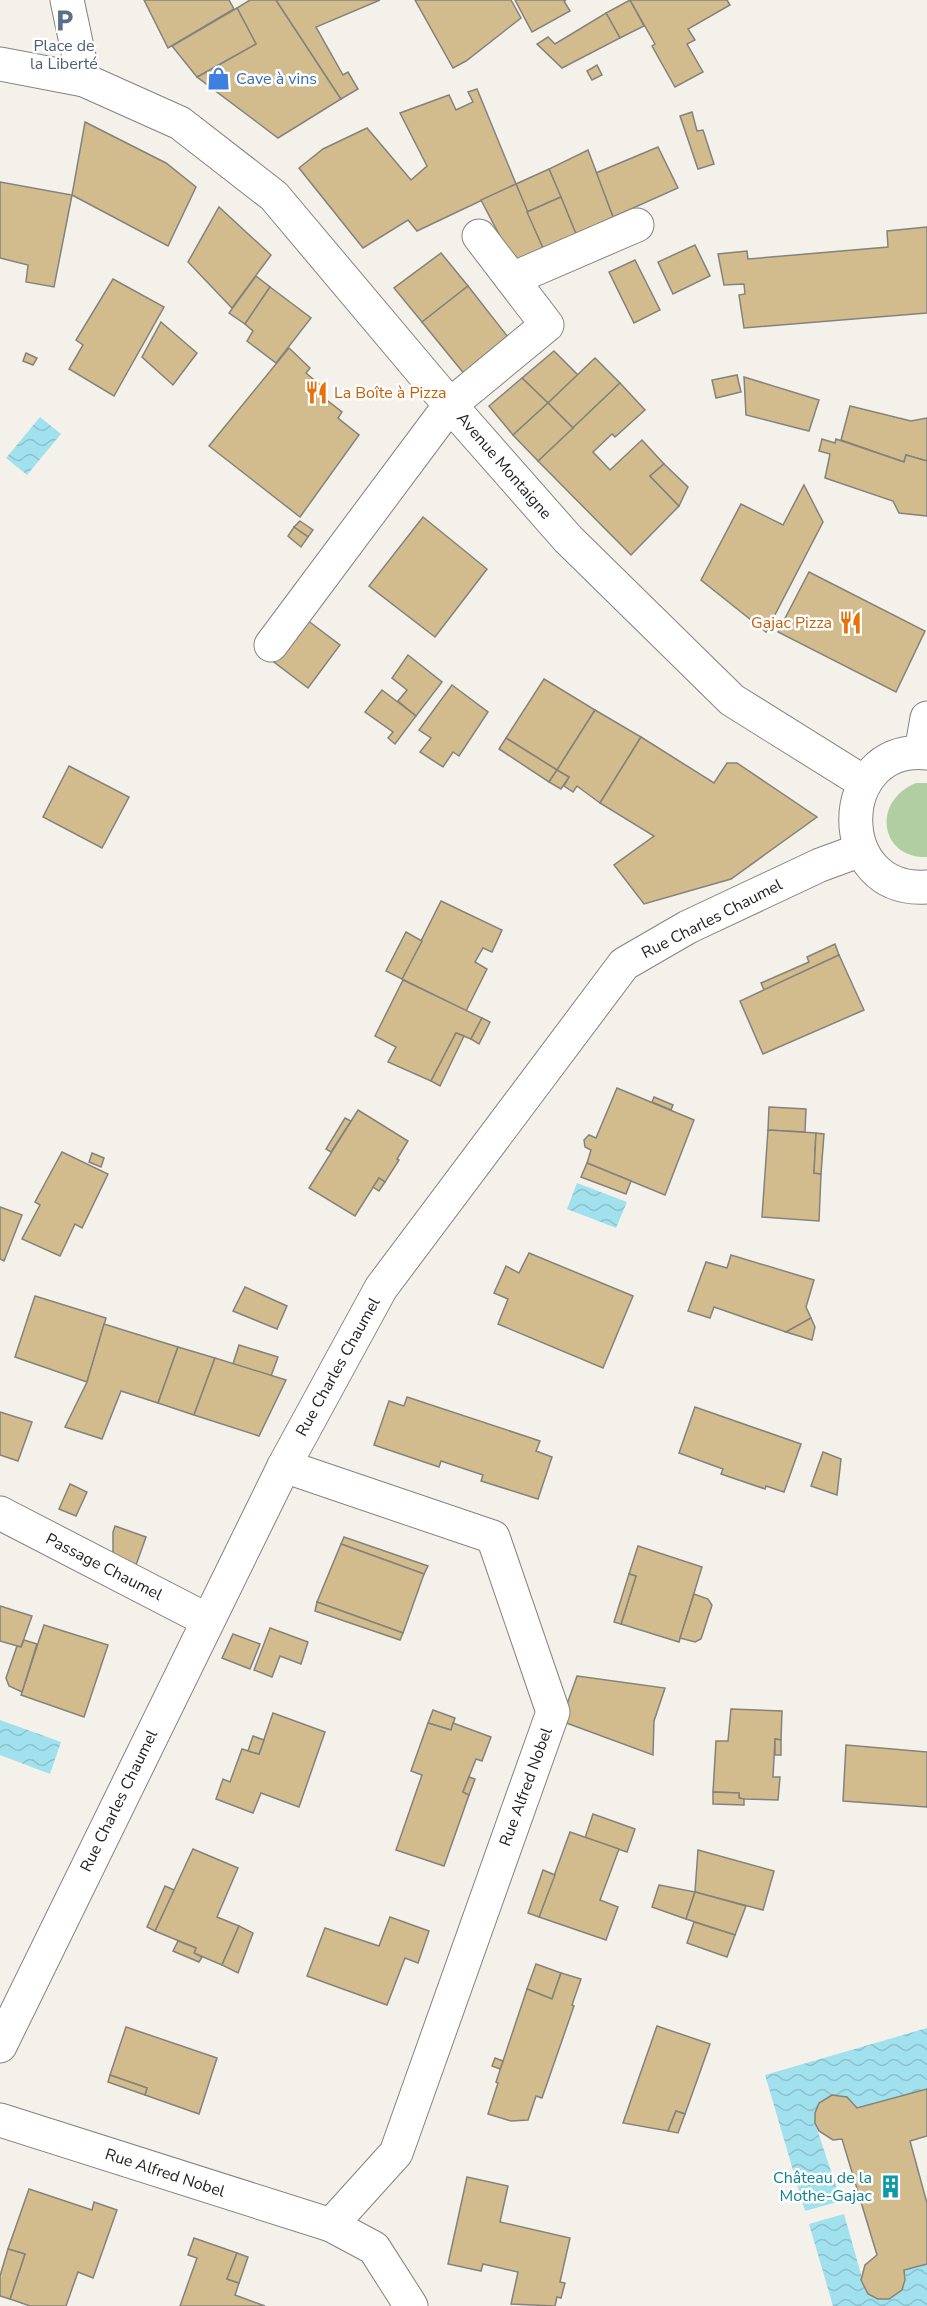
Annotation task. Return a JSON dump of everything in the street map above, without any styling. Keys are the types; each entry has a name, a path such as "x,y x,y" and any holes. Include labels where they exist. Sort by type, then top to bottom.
{"street":[{"path":"67,0 84,80"},
{"name":"Avenue Montaigne","path":"0,64 84,80 180,123 274,196 450,405 568,539 732,700 865,783"},
{"path":"512,279 637,225"},
{"path":"271,645 450,405 547,325 479,236"},
{"path":"927,718 924,753 904,755 889,760 876,770 865,783 857,800 854,820 861,850 879,873 897,883 927,887"},
{"name":"Rue Charles Chaumel","path":"0,2046 284,1466 381,1288 624,964 688,927 820,865 861,850"},
{"name":"Rue Alfred Nobel","path":"284,1466 493,1538 554,1712 396,2153 331,2225"},
{"name":"Passage Chaumel","path":"0,1513 207,1620"},
{"name":"Rue Alfred Nobel","path":"0,2120 331,2225 374,2248 411,2306"}],"green space":[{"path":"916,783 927,783 927,857 911,855 899,849 891,839 887,828 887,815 892,802 902,791"}],"water":[{"path":"40,417 61,434 27,475 6,458"},
{"path":"577,1183 627,1202 616,1228 567,1209"},
{"path":"0,1720 61,1742 50,1774 0,1755"},
{"path":"927,2028 927,2089 857,2108 851,2101 837,2096 830,2097 819,2106 815,2123 841,2201 805,2211 765,2075"},
{"path":"844,2214 863,2284 869,2292 887,2296 895,2294 902,2289 905,2281 904,2270 927,2264 927,2306 833,2306 809,2224"}],"building":[{"path":"144,0 229,0 234,9 168,48"},
{"path":"250,0 276,0 341,99 278,138 197,77 256,44 237,8"},
{"path":"276,0 380,0 316,27 343,75 348,72 358,89 341,99"},
{"path":"415,0 511,0 521,18 466,61 453,68"},
{"path":"515,0 566,0 564,1 570,11 532,32"},
{"path":"630,0 644,26 620,38 606,13"},
{"path":"630,0 727,0 730,5 688,29 695,40 687,44 703,72 675,87 652,46 655,44"},
{"path":"237,8 256,44 197,77 172,46"},
{"path":"606,13 620,38 562,68 537,44 548,37 555,44"},
{"path":"597,65 602,75 592,80 587,71"},
{"path":"477,89 516,184 417,231 408,220 363,248 299,168 323,149 367,128 411,180 427,166 400,113 449,95 456,110 473,102 468,92"},
{"path":"692,112 697,131 703,130 714,164 698,169 680,116"},
{"path":"85,122 166,163 196,187 168,246 72,195"},
{"path":"658,147 678,188 613,217 596,173"},
{"path":"588,150 613,217 576,234 549,169"},
{"path":"549,169 561,197 527,212 516,184"},
{"path":"0,182 72,195 54,287 26,282 28,265 0,258"},
{"path":"516,184 543,248 515,265 481,200"},
{"path":"561,197 576,234 543,248 527,212"},
{"path":"219,207 271,255 232,308 188,262"},
{"path":"927,227 927,313 744,328 739,295 745,294 744,284 724,285 718,254 747,251 748,259 888,247 887,231"},
{"path":"695,245 710,276 673,294 658,262"},
{"path":"441,253 468,286 422,322 394,288"},
{"path":"635,260 660,310 634,323 609,272"},
{"path":"256,276 270,287 245,324 229,313"},
{"path":"113,279 164,307 114,396 69,369 83,345 76,340"},
{"path":"468,286 515,346 470,381 422,322"},
{"path":"270,287 311,318 276,363 247,341 253,331 245,324"},
{"path":"161,322 197,353 173,385 142,357"},
{"path":"289,348 310,368 306,373 326,390 323,397 342,412 338,418 359,435 300,517 209,446"},
{"path":"554,351 578,375 548,403 522,378"},
{"path":"26,353 37,358 33,365 23,361"},
{"path":"595,358 620,383 573,428 548,403"},
{"path":"737,375 741,392 716,398 712,380"},
{"path":"744,377 819,400 809,431 746,415"},
{"path":"522,378 548,403 513,435 489,406"},
{"path":"620,383 645,410 615,437 612,434 593,452 610,470 642,440 664,464 650,476 679,506 631,555 538,461"},
{"path":"548,403 573,428 538,461 513,435"},
{"path":"850,406 911,421 927,418 927,461 906,455 904,462 841,440"},
{"path":"822,439 835,443 836,439 904,462 906,455 927,461 927,516 899,513 893,501 825,478 830,454 819,451"},
{"path":"664,464 688,487 679,506 650,476"},
{"path":"804,485 823,522 766,632 701,580 741,504 783,525"},
{"path":"423,517 487,569 435,637 369,586"},
{"path":"300,521 313,530 308,537 294,527"},
{"path":"294,527 308,537 301,547 288,536"},
{"path":"809,572 925,631 896,692 778,632"},
{"path":"307,620 340,645 308,688 274,662"},
{"path":"408,655 442,682 416,716 398,701 407,690 392,678"},
{"path":"544,679 595,710 557,770 506,738"},
{"path":"452,685 488,712 459,756 453,752 443,767 420,752 431,738 419,730"},
{"path":"382,690 416,716 395,744 388,738 393,732 365,712"},
{"path":"595,710 641,737 600,803 577,786 573,792 564,786 569,777 557,770"},
{"path":"641,737 714,783 727,763 737,763 817,817 731,879 644,904 614,865 654,836 600,803"},
{"path":"506,738 557,770 549,782 499,749"},
{"path":"69,766 129,797 102,848 43,817"},
{"path":"557,770 569,777 561,789 549,782"},
{"path":"441,901 502,930 492,952 483,948 475,962 487,969 466,1011 402,979"},
{"path":"406,932 422,941 402,979 386,971"},
{"path":"835,944 839,955 764,990 761,983 809,962 807,957"},
{"path":"839,955 864,1010 763,1054 740,1001"},
{"path":"403,980 482,1018 471,1039 456,1033 431,1081 388,1062 396,1047 375,1036"},
{"path":"482,1018 490,1022 479,1044 471,1039"},
{"path":"456,1033 464,1036 440,1086 431,1081"},
{"path":"617,1088 694,1120 665,1195 587,1163 591,1150 585,1147 584,1140 589,1135 596,1138"},
{"path":"654,1097 673,1105 671,1110 652,1102"},
{"path":"769,1107 806,1109 805,1132 768,1130"},
{"path":"358,1110 408,1141 385,1182 379,1178 355,1216 309,1188"},
{"path":"345,1118 351,1121 331,1152 326,1149"},
{"path":"768,1130 816,1133 814,1173 821,1174 819,1221 762,1217"},
{"path":"816,1133 824,1134 821,1174 814,1173"},
{"path":"62,1152 108,1174 82,1228 75,1224 60,1256 22,1239 40,1205 35,1202"},
{"path":"92,1153 104,1158 101,1167 89,1162"},
{"path":"587,1163 631,1181 626,1194 581,1177"},
{"path":"379,1178 385,1182 379,1191 373,1187"},
{"path":"0,1207 22,1215 4,1261 0,1259"},
{"path":"529,1253 633,1296 603,1368 498,1324 508,1299 494,1293 506,1266 519,1273"},
{"path":"731,1255 814,1280 806,1307 811,1318 786,1332 714,1307 710,1318 688,1311 706,1262 727,1268"},
{"path":"245,1287 287,1306 277,1329 233,1311"},
{"path":"35,1296 106,1318 87,1382 15,1357"},
{"path":"811,1318 815,1327 812,1340 786,1332"},
{"path":"104,1324 178,1347 158,1403 121,1391 102,1439 65,1427 87,1382"},
{"path":"239,1345 278,1357 271,1376 233,1364"},
{"path":"178,1347 215,1358 194,1415 158,1403"},
{"path":"215,1358 286,1380 259,1436 194,1415"},
{"path":"407,1397 540,1441 536,1451 552,1457 538,1499 481,1481 483,1475 441,1461 439,1467 374,1445 389,1401 404,1406"},
{"path":"695,1407 801,1444 784,1492 766,1486 765,1489 721,1474 723,1469 679,1453"},
{"path":"0,1412 32,1422 18,1461 0,1455"},
{"path":"823,1452 841,1459 837,1495 811,1486"},
{"path":"70,1484 87,1492 76,1516 59,1509"},
{"path":"115,1526 146,1537 135,1568 113,1557"},
{"path":"344,1537 428,1566 424,1574 341,1544"},
{"path":"341,1544 424,1574 403,1633 317,1602"},
{"path":"638,1546 702,1567 679,1642 621,1624 636,1576 629,1574"},
{"path":"629,1574 636,1576 621,1624 614,1622"},
{"path":"694,1594 708,1599 712,1605 701,1639 695,1642 680,1638"},
{"path":"317,1602 403,1633 400,1640 315,1611"},
{"path":"0,1606 32,1616 21,1647 0,1641"},
{"path":"44,1625 108,1645 84,1717 21,1695"},
{"path":"270,1628 308,1642 301,1664 280,1656 272,1677 254,1670"},
{"path":"233,1634 260,1644 250,1669 222,1658"},
{"path":"24,1640 37,1644 22,1692 9,1686 6,1678 17,1646 21,1647"},
{"path":"577,1676 665,1688 654,1721 653,1755 561,1721"},
{"path":"731,1709 782,1711 781,1740 775,1739 773,1777 780,1777 778,1800 744,1799 739,1798 739,1793 713,1792 716,1741 728,1741"},
{"path":"433,1710 455,1718 451,1730 428,1723"},
{"path":"273,1713 325,1732 299,1807 261,1793 253,1813 216,1799 223,1779 230,1782 242,1749 259,1754"},
{"path":"428,1723 451,1730 453,1723 491,1737 482,1761 476,1759 463,1792 469,1795 444,1866 396,1850 422,1775 411,1771"},
{"path":"253,1736 264,1740 259,1754 248,1751"},
{"path":"775,1739 781,1740 781,1755 775,1755"},
{"path":"846,1745 927,1752 927,1807 843,1801"},
{"path":"469,1777 475,1779 469,1795 463,1792"},
{"path":"713,1792 739,1793 739,1798 744,1799 744,1805 713,1804"},
{"path":"593,1814 635,1829 627,1852 585,1838"},
{"path":"570,1832 619,1849 600,1900 618,1907 606,1940 539,1917"},
{"path":"193,1849 238,1868 217,1917 239,1926 222,1965 194,1953 196,1948 155,1931"},
{"path":"698,1850 774,1871 763,1910 695,1892"},
{"path":"543,1870 555,1875 539,1917 528,1913"},
{"path":"659,1885 695,1892 686,1919 652,1907"},
{"path":"165,1886 174,1890 155,1931 147,1927"},
{"path":"695,1892 746,1906 735,1935 686,1919"},
{"path":"390,1917 429,1931 418,1963 405,1958 387,2005 307,1976 325,1928 379,1946"},
{"path":"694,1922 735,1935 727,1957 687,1943"},
{"path":"239,1926 253,1933 238,1973 222,1965"},
{"path":"178,1941 196,1948 194,1953 202,1957 199,1962 173,1951"},
{"path":"536,1964 561,1973 552,1999 527,1989"},
{"path":"561,1973 581,1979 542,2098 536,2096 528,2120 511,2121 488,2114 498,2083 496,2082 527,1989 552,1999"},
{"path":"657,2026 710,2044 685,2114 676,2111 668,2131 623,2123"},
{"path":"126,2027 217,2058 199,2114 145,2095 147,2088 110,2075"},
{"path":"495,2058 503,2061 500,2069 492,2066"},
{"path":"110,2075 147,2088 145,2095 108,2082"},
{"name":"Château de la Mothe-Gajac","path":"927,2089 927,2136 910,2141 927,2203 927,2264 904,2270 905,2280 902,2290 889,2299 878,2299 868,2294 861,2280 865,2265 877,2255 842,2139 833,2140 819,2131 815,2123 815,2113 819,2103 832,2095 847,2097 857,2108"},
{"path":"676,2111 685,2114 678,2133 668,2131"},
{"path":"467,2177 508,2186 500,2222 570,2238 560,2282 565,2283 561,2298 557,2297 555,2306 511,2304 518,2272 483,2264 481,2271 448,2264"},
{"path":"29,2189 92,2210 94,2202 117,2210 93,2278 78,2272 66,2306 30,2306 10,2299 25,2254 8,2249"},
{"path":"194,2238 237,2253 227,2279 239,2283 235,2295 265,2306 180,2306 197,2258 188,2255"},
{"path":"8,2249 25,2254 10,2299 0,2296 0,2276"},
{"path":"237,2253 248,2257 239,2283 227,2279"}],"place":[{"name":"Place de la Liberté","path":"64,21"},
{"name":"Cave à vins","path":"218,79"},
{"name":"La Boîte à Pizza","path":"316,393"},
{"name":"Gajac Pizza","path":"850,623"},
{"name":"Château de la Mothe-Gajac","path":"890,2187"}]}
